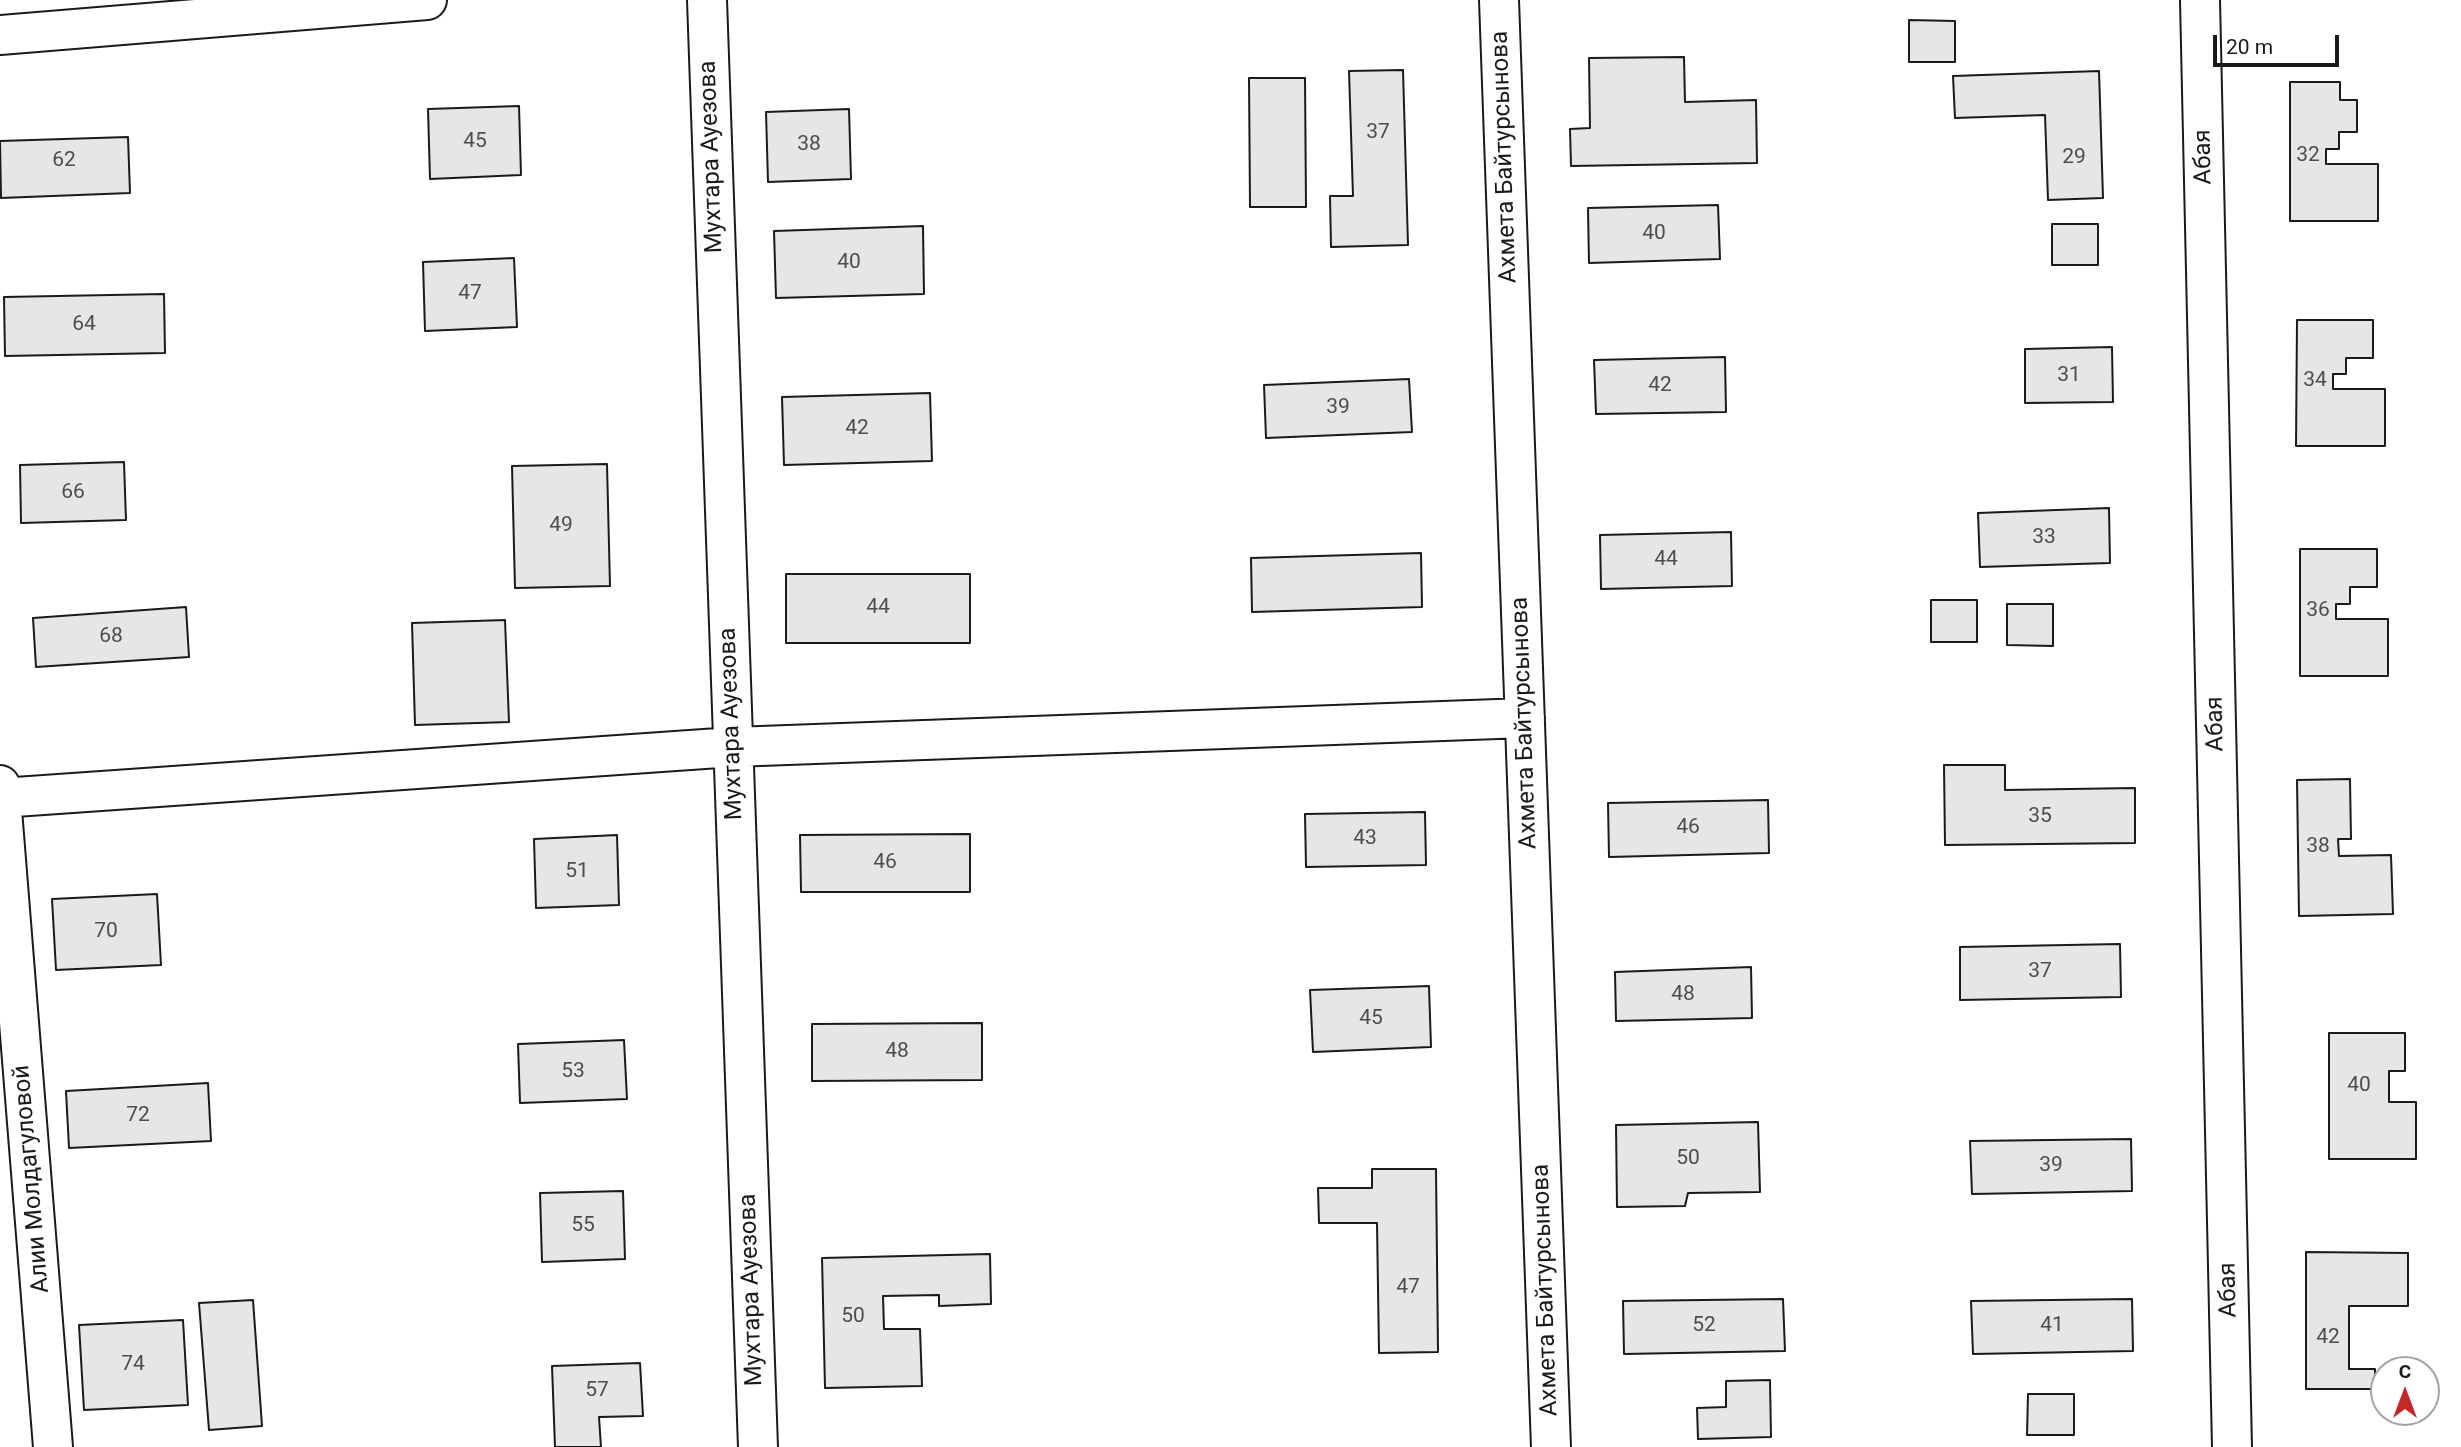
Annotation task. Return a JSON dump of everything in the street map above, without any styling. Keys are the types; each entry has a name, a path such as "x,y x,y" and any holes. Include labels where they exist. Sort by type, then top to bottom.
{"street":[{"path":"0,35 427,0"},
{"name":"Мухтара Ауезова","path":"707,0 758,1447"},
{"name":"Ахмета Байтурсынова","path":"1499,0 1551,1447"},
{"name":"Абая","path":"2200,0 2232,1447"},
{"path":"0,794 733,747 1525,718"},
{"name":"Алии Молдагуловой","path":"0,794 53,1447"}],"building":[{"path":"1909,20 1955,21 1955,62 1909,62"},
{"path":"1684,57 1685,102 1756,100 1757,163 1571,166 1570,129 1590,128 1589,58"},
{"path":"1403,70 1408,245 1331,247 1330,196 1353,196 1349,71"},
{"path":"2099,71 2103,198 2048,200 2045,115 1955,118 1953,76"},
{"path":"1249,78 1305,78 1306,207 1250,207"},
{"path":"2290,82 2340,82 2340,100 2357,100 2357,132 2339,132 2339,149 2326,149 2326,164 2378,164 2378,221 2290,221"},
{"path":"519,106 521,175 430,179 428,109"},
{"path":"849,109 851,179 768,182 766,112"},
{"path":"128,137 130,193 1,198 0,141"},
{"path":"1718,205 1720,259 1589,263 1588,208"},
{"path":"2052,224 2098,224 2098,265 2052,265"},
{"path":"923,226 924,294 776,298 774,231"},
{"path":"514,258 517,327 425,331 423,262"},
{"path":"164,294 165,353 5,356 4,297"},
{"path":"2297,320 2373,320 2373,358 2346,358 2346,374 2333,374 2333,389 2385,389 2385,446 2296,446"},
{"path":"2112,347 2113,402 2025,403 2025,349"},
{"path":"1725,357 1726,412 1596,414 1594,360"},
{"path":"1409,379 1412,432 1266,438 1264,385"},
{"path":"930,393 932,461 784,465 782,397"},
{"path":"124,462 126,520 21,523 20,465"},
{"path":"607,464 610,586 515,588 512,466"},
{"path":"2109,508 2110,563 1980,567 1978,513"},
{"path":"1731,532 1732,586 1601,589 1600,535"},
{"path":"2300,549 2377,549 2377,587 2350,587 2350,604 2336,604 2336,619 2388,619 2388,676 2300,676"},
{"path":"1421,553 1422,607 1252,612 1251,558"},
{"path":"786,574 970,574 970,643 786,643"},
{"path":"1931,600 1977,600 1977,642 1931,642"},
{"path":"2007,604 2053,604 2053,646 2007,645"},
{"path":"186,607 189,657 36,667 33,618"},
{"path":"505,620 509,722 415,725 412,623"},
{"path":"1944,765 2005,765 2005,790 2135,788 2135,843 1945,845"},
{"path":"2350,779 2351,839 2338,839 2339,856 2391,855 2393,914 2299,916 2297,780"},
{"path":"1768,800 1769,853 1609,857 1608,803"},
{"path":"1425,812 1426,865 1306,867 1305,814"},
{"path":"970,834 970,892 801,892 800,835"},
{"path":"617,835 619,905 536,908 534,839"},
{"path":"157,894 161,965 56,970 52,899"},
{"path":"2120,944 2121,997 1960,1000 1960,947"},
{"path":"1751,967 1752,1018 1616,1021 1615,972"},
{"path":"1429,986 1431,1047 1313,1052 1310,990"},
{"path":"982,1023 982,1080 812,1081 812,1024"},
{"path":"2329,1033 2405,1033 2405,1071 2389,1071 2389,1102 2416,1102 2416,1159 2329,1159"},
{"path":"624,1040 627,1099 520,1103 518,1044"},
{"path":"208,1083 211,1141 69,1148 66,1091"},
{"path":"1758,1122 1760,1192 1688,1193 1685,1206 1617,1207 1616,1125"},
{"path":"2131,1139 2132,1191 1972,1194 1970,1141"},
{"path":"1372,1169 1436,1169 1438,1352 1379,1353 1377,1223 1319,1223 1318,1188 1372,1188"},
{"path":"623,1191 625,1259 542,1262 540,1193"},
{"path":"2306,1252 2408,1253 2408,1306 2349,1306 2349,1369 2370,1369 2370,1389 2306,1389"},
{"path":"990,1254 991,1304 939,1306 939,1295 883,1296 884,1329 920,1329 922,1386 825,1388 822,1258"},
{"path":"1783,1299 1785,1351 1624,1354 1623,1301"},
{"path":"2132,1299 2133,1351 1973,1354 1971,1301"},
{"path":"253,1300 262,1426 209,1430 199,1303"},
{"path":"183,1320 188,1405 84,1410 79,1325"},
{"path":"640,1363 643,1416 599,1417 601,1447 555,1447 552,1366"},
{"path":"1770,1380 1771,1437 1698,1439 1697,1408 1726,1407 1726,1381"},
{"path":"2028,1394 2074,1394 2074,1435 2027,1435"}]}
